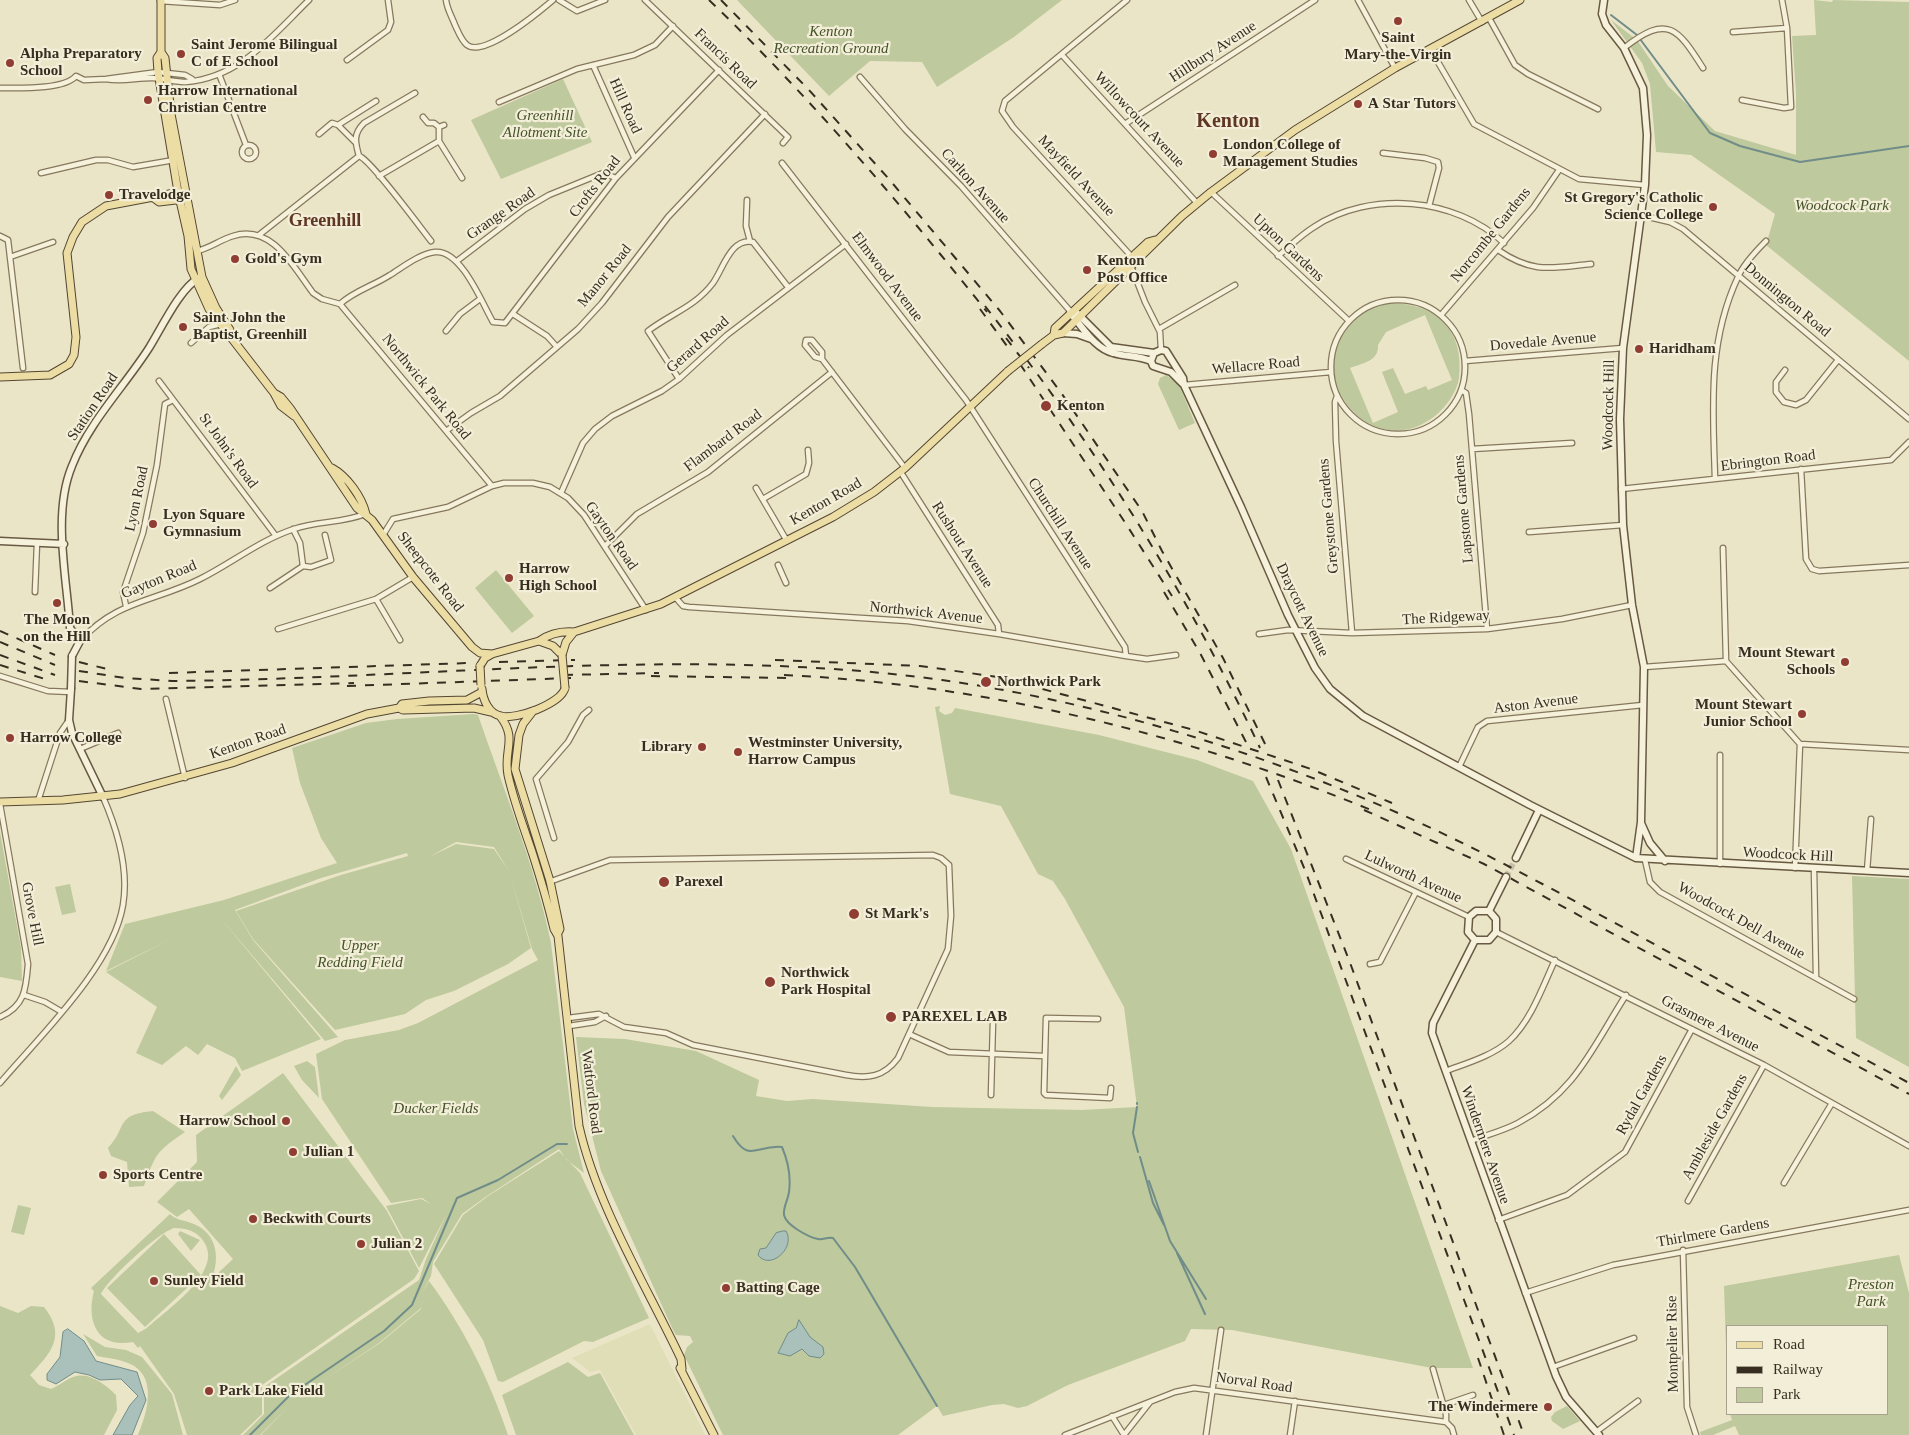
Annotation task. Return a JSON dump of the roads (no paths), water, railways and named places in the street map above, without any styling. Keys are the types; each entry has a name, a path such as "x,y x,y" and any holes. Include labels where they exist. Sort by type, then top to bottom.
{"main road":[{"name":"Kenton Road","path":"539,641 553,635 574,632 646,610 676,597 787,541 848,508 903,469 1008,371 1054,335 1063,333 1155,240 1211,192 1295,130 1395,68 1520,0"},
{"path":"160,1 161,52 165,58 176,160"},
{"path":"161,52 157,58 158,75 193,252"},
{"path":"0,377 50,375 69,364 76,347 66,264 67,253 73,237 82,222 106,206 155,199 160,202 183,196"},
{"name":"Kenton Road","path":"1054,335 1055,328 1072,312 1148,242 1155,240"},
{"name":"Sheepcote Road","path":"193,252 198,278 230,335 274,393 281,406 294,416 332,468 340,473 364,504 366,514 413,577 472,647 480,666"},
{"path":"562,655 553,646 539,641 492,654 485,658 480,666 482,689 491,712 500,716 514,716 533,711 561,696 565,688 562,655 566,642 574,632"},
{"path":"472,647 480,653 492,654"},
{"name":"Kenton Road","path":"400,708 402,704 425,701 467,700 482,689"},
{"name":"Kenton Road","path":"0,803 103,797 185,778 259,754 367,714 400,708 403,710 474,708 491,712"},
{"name":"Watford Road","path":"533,711 523,724 519,735 514,769 558,909 560,928 558,933 579,1126 584,1150 599,1188 664,1328 668,1332 680,1359 682,1369 714,1435"},
{"name":"Watford Road","path":"500,716 508,726 511,736 507,765 512,794 542,884 554,929 558,933"}],"street":[{"path":"160,1 220,5 235,0"},
{"path":"167,76 185,82 192,79 207,79 235,68 257,51 309,0"},
{"path":"347,60 388,30 391,22 388,0"},
{"path":"446,0 460,35 467,45 474,47 497,39 524,24 553,0"},
{"path":"559,0 577,11 605,0"},
{"name":"Francis Road","path":"645,0 788,137 783,143"},
{"path":"1062,55 1127,0"},
{"name":"Hillbury Avenue","path":"1125,124 1315,0"},
{"path":"1358,0 1395,68"},
{"path":"1469,0 1482,22"},
{"name":"Woodcock Hill","path":"1604,0 1602,14 1606,25 1624,48 1644,88 1647,141 1645,185 1623,348 1621,489 1623,525 1632,606 1644,667 1641,822 1636,858 1645,860 1909,873"},
{"path":"1742,100 1784,108 1792,107 1787,28 1782,0"},
{"path":"1489,18 1516,65 1528,74 1598,109"},
{"path":"500,102 577,69 634,55 655,44 673,26"},
{"path":"1733,32 1787,28"},
{"path":"1624,48 1658,29 1676,32 1684,39 1703,68"},
{"path":"1429,50 1474,124 1558,170 1579,178 1645,185"},
{"name":"Mayfield Avenue","path":"1062,55 1005,101 1002,112 1013,127 1132,257"},
{"name":"Willowcourt Avenue","path":"1062,55 1197,203"},
{"name":"Hill Road","path":"593,65 634,157"},
{"name":"Crofts Road","path":"480,298 493,322 505,323 616,178 719,70"},
{"path":"219,74 246,144"},
{"path":"0,88 52,86 76,80 158,75 188,76 192,79"},
{"name":"Carlton Avenue","path":"860,77 905,129 961,186 1072,312"},
{"path":"415,93 364,123 358,129 355,142 359,156 379,176 431,241"},
{"path":"338,125 376,101"},
{"name":"Manor Road","path":"446,432 471,413 500,396 557,347 602,303 668,217 765,114"},
{"path":"423,117 439,128"},
{"path":"319,134 332,124 338,125 355,142"},
{"path":"439,128 444,124"},
{"path":"439,128 439,141 462,178"},
{"path":"379,176 439,141"},
{"path":"1383,153 1426,158 1438,162 1439,168 1430,206"},
{"path":"259,235 359,156"},
{"path":"41,173 96,160 108,160 133,167 176,160"},
{"name":"Elmwood Avenue","path":"782,163 970,407"},
{"name":"Norcombe Gardens","path":"1441,315 1533,208 1558,170"},
{"name":"Grange Road","path":"457,261 525,209 549,195 603,173 616,178"},
{"name":"Upton Gardens","path":"1211,192 1349,321"},
{"path":"747,200 746,226 750,242"},
{"path":"1278,256 1313,227 1342,212 1364,206 1386,204 1430,206 1452,211 1471,220 1504,242"},
{"name":"Donnington Road","path":"1640,215 1670,222 1683,229 1909,419"},
{"path":"193,252 234,236 259,235 273,242 313,293 322,299 340,304 347,298 373,286 425,254 442,252 457,261 480,298 460,314 446,331"},
{"path":"0,236 8,240 23,368"},
{"path":"1715,479 1712,375 1718,338 1738,276 1766,241"},
{"path":"10,257 53,242"},
{"path":"679,379 648,331 680,313 701,297 714,282 734,248 753,242 788,287"},
{"name":"Gerard Road","path":"561,493 583,443 594,429 612,416 662,392 727,335 846,244"},
{"path":"1498,250 1515,262 1536,268 1591,264"},
{"path":"1072,312 1111,347 1154,353 1161,350 1159,329 1145,302 1131,266"},
{"name":"Station Road","path":"80,641 70,628 64,544 63,499 72,466 102,414 140,362 187,288 198,278"},
{"path":"1159,329 1235,286"},
{"path":"1392,300 1418,302 1441,315 1460,342 1464,361 1461,390 1456,402 1442,418 1424,429 1394,435 1382,433 1361,424 1343,407 1337,396 1331,372 1333,350 1341,331 1349,321 1366,307 1392,300"},
{"name":"Northwick Park Road","path":"340,304 492,486"},
{"path":"513,314 547,336 557,347"},
{"path":"1078,318 1091,339"},
{"path":"191,343 209,327 222,323"},
{"path":"1063,333 1077,334 1091,339 1111,353 1142,356 1151,361 1154,353"},
{"path":"806,340 812,340 822,352 822,359 815,357 805,345 806,340"},
{"name":"Dovedale Avenue","path":"1464,361 1623,348"},
{"name":"Draycott Avenue","path":"1161,350 1168,353 1170,360 1187,385 1295,630 1321,678 1330,690 1363,716 1539,810 1636,858"},
{"name":"Rushout Avenue","path":"822,359 903,469 998,624 999,634"},
{"path":"1165,368 1170,360"},
{"path":"1785,370 1776,382 1776,392 1784,402 1796,406 1806,400 1838,360"},
{"name":"Draycott Avenue","path":"1151,361 1155,368 1165,368 1187,385"},
{"name":"Flambard Road","path":"605,546 637,514 708,472 832,372"},
{"name":"Wellacre Road","path":"1187,385 1331,372"},
{"name":"St John's Road","path":"159,381 276,536"},
{"name":"Lapstone Gardens","path":"1461,390 1466,393 1468,400 1487,629"},
{"name":"Greystone Gardens","path":"1337,396 1335,402 1336,442 1352,633"},
{"name":"Lyon Road","path":"126,606 123,592 143,533 157,465 165,404 173,400"},
{"name":"Churchill Avenue","path":"970,407 1125,647 1126,656"},
{"name":"Ebrington Road","path":"1621,489 1891,460 1909,442"},
{"path":"1472,450 1572,443"},
{"path":"763,499 806,474 809,463 808,450"},
{"path":"1800,469 1806,559 1812,569 1819,571 1909,565"},
{"name":"Gayton Road","path":"383,535 394,519 448,508 492,486 504,483 533,482 561,493 584,515 646,610"},
{"path":"756,488 787,541"},
{"name":"Gayton Road","path":"80,641 103,619 126,606 201,578 276,536 293,529 366,514"},
{"path":"1529,532 1623,525"},
{"path":"293,529 300,543 303,566"},
{"path":"270,588 303,566 311,567 331,560 326,535"},
{"path":"0,541 64,544"},
{"path":"35,592 37,542"},
{"path":"1722,548 1726,661 1800,744 1795,868"},
{"path":"778,565 786,583"},
{"path":"278,629 376,599 413,577"},
{"name":"Northwick Avenue","path":"676,597 683,606 689,607 908,621 1147,659 1176,655"},
{"path":"376,599 400,640"},
{"name":"The Ridgeway","path":"1258,634 1295,630 1352,633 1487,629 1562,619 1632,606"},
{"path":"0,1083 62,1012 91,974 111,942 123,905 122,859 103,797 80,749 69,720 72,656 80,641"},
{"path":"1644,667 1726,661"},
{"path":"0,676 46,690 71,691"},
{"path":"166,699 185,778"},
{"name":"Aston Avenue","path":"1459,767 1478,728 1487,721 1643,705"},
{"path":"554,838 536,779 570,739 583,715 589,710"},
{"path":"38,801 60,732 69,720"},
{"path":"80,749 118,733"},
{"path":"1800,744 1909,750"},
{"path":"1720,755 1720,864"},
{"name":"Grove Hill","path":"0,803 11,876 26,945 28,964 24,996"},
{"path":"1516,858 1539,810"},
{"path":"1867,871 1871,819"},
{"name":"Woodcock Hill","path":"1641,822 1650,843 1665,861"},
{"path":"542,884 610,860 933,856 941,858 949,865 951,932 947,952 892,1066 877,1076 861,1078 693,1044 666,1033 624,1027 599,1014 568,1022"},
{"name":"Lulworth Avenue","path":"1346,858 1469,917"},
{"name":"Woodcock Dell Avenue","path":"1645,860 1650,882 1660,892 1816,976 1854,999"},
{"name":"Woodcock Dell Avenue","path":"1814,869 1816,976"},
{"path":"1489,912 1506,877"},
{"path":"1370,964 1380,962 1416,892"},
{"path":"1476,911 1489,912 1496,919 1496,932 1489,940 1475,940 1468,932 1469,917 1476,911"},
{"name":"Grasmere Avenue","path":"1496,932 1556,960 1764,1065 1909,1146"},
{"name":"Windermere Avenue","path":"1475,940 1433,1023 1432,1033 1498,1220 1553,1367 1566,1397 1597,1433"},
{"path":"1446,1071 1478,1059 1509,1041 1532,1007 1556,960"},
{"path":"1470,1141 1516,1124 1547,1105 1562,1092 1578,1073 1626,995"},
{"path":"0,1018 14,1010 24,996 45,1002 62,1012"},
{"path":"568,1022 594,1022 606,1016"},
{"path":"1098,1019 1046,1018 1044,1093 1046,1095 1110,1098 1111,1088"},
{"path":"991,1095 993,1021"},
{"name":"Rydal Gardens","path":"1498,1220 1567,1196 1625,1152 1692,1029"},
{"path":"909,1034 949,1052 1044,1056"},
{"name":"Ambleside Gardens","path":"1688,1201 1764,1065"},
{"path":"1784,1183 1832,1103"},
{"name":"Thirlmere Gardens","path":"1525,1293 1613,1264 1909,1210"},
{"name":"Montpelier Rise","path":"1684,1250 1687,1407 1696,1435"},
{"path":"1206,1435 1221,1330"},
{"path":"1553,1367 1634,1338"},
{"path":"1432,1369 1444,1405 1446,1422 1452,1428 1454,1435"},
{"name":"Norval Road","path":"1065,1435 1150,1402 1194,1388 1446,1422"},
{"path":"1444,1405 1473,1395"},
{"path":"1290,1435 1295,1401"},
{"path":"1597,1433 1638,1401"},
{"path":"1112,1416 1124,1435 1150,1402"}],"water":[{"path":"786,1231 788,1244 780,1255 775,1259 769,1260 763,1259 758,1255 760,1249 766,1248 776,1233"},
{"path":"799,1320 810,1337 823,1347 824,1354 820,1358 809,1356 802,1349 790,1356 778,1353 788,1333 796,1328"},
{"path":"68,1329 84,1341 96,1361 137,1372 146,1400 132,1435 113,1435 130,1405 138,1396 121,1379 100,1380 75,1372 56,1384 47,1380 47,1374 60,1357 63,1332"}],"waterway":[{"path":"1611,15 1637,35 1710,133 1740,146 1800,162 1909,146"},
{"path":"1137,1107 1133,1133 1138,1152"},
{"path":"733,1136 748,1151 782,1147 790,1181 784,1212 786,1219 798,1230 809,1236 820,1239 833,1238 855,1267 937,1406"},
{"path":"250,1435 290,1395 384,1331 412,1305 457,1198 498,1180 557,1144 567,1144"},
{"path":"1140,1157 1153,1203 1164,1225"},
{"path":"1149,1181 1170,1241 1206,1299"},
{"path":"1177,1253 1205,1314"}],"tunnel":[{"path":"1506,877 1516,858"}],"railway":[{"path":"709,0 783,74 853,152 987,312"},
{"path":"721,0 809,90 888,178 1000,311 1062,394 1142,511 1162,551 1223,658 1269,752"},
{"path":"985,306 1013,342"},
{"path":"980,309 1007,346"},
{"path":"1006,338 1029,368"},
{"path":"1027,360 1092,453 1153,548 1209,647 1260,748"},
{"path":"1020,364 1172,596"},
{"path":"1164,592 1200,653 1247,744"},
{"path":"0,631 55,655"},
{"path":"0,642 55,665"},
{"path":"0,655 55,675"},
{"path":"499,662 575,660"},
{"path":"775,660 920,666 998,677 1194,730 1311,769 1392,803"},
{"path":"79,662 107,669"},
{"path":"169,673 469,663"},
{"path":"79,671 125,678 172,681 654,664 750,665 846,670 942,680 1059,701 1117,715 1232,749 1343,790 1398,813 1491,857 1552,889 1909,1083"},
{"path":"0,665 45,679"},
{"path":"564,675 659,673"},
{"path":"784,675 859,680 934,689 1083,717 1157,736 1229,758 1371,810"},
{"path":"651,676 791,678"},
{"path":"347,686 571,678"},
{"path":"79,681 141,689 354,683"},
{"path":"1266,777 1305,870 1514,1435"},
{"path":"1278,780 1349,960 1524,1435"},
{"path":"1364,810 1484,864 1909,1094"},
{"path":"1478,1358 1504,1435"}],"place":[{"name":"Saint Mary-the-Virgin","path":"1398,21"},
{"name":"Saint Jerome Bilingual C of E School","path":"181,54"},
{"name":"Alpha Preparatory School","path":"10,63"},
{"name":"Harrow International Christian Centre","path":"148,100"},
{"name":"A Star Tutors","path":"1358,104"},
{"name":"London College of Management Studies","path":"1213,154"},
{"name":"Travelodge","path":"109,195"},
{"name":"St Gregory's Catholic Science College","path":"1713,207"},
{"name":"Gold's Gym","path":"235,259"},
{"name":"Kenton Post Office","path":"1087,270"},
{"name":"Saint John the Baptist, Greenhill","path":"183,327"},
{"name":"Haridham","path":"1639,349"},
{"name":"Kenton","path":"1046,406"},
{"name":"Lyon Square Gymnasium","path":"153,524"},
{"name":"Harrow High School","path":"509,578"},
{"name":"The Moon on the Hill","path":"57,603"},
{"name":"Mount Stewart Schools","path":"1845,662"},
{"name":"Northwick Park","path":"986,682"},
{"name":"Mount Stewart Junior School","path":"1802,714"},
{"name":"Harrow College","path":"10,738"},
{"name":"Library","path":"702,747"},
{"name":"Westminster University, Harrow Campus","path":"738,752"},
{"name":"Parexel","path":"664,882"},
{"name":"St Mark's","path":"854,914"},
{"name":"Northwick Park Hospital","path":"770,982"},
{"name":"PAREXEL LAB","path":"891,1017"},
{"name":"Harrow School","path":"286,1121"},
{"name":"Julian 1","path":"293,1152"},
{"name":"Sports Centre","path":"103,1175"},
{"name":"Beckwith Courts","path":"253,1219"},
{"name":"Julian 2","path":"361,1244"},
{"name":"Sunley Field","path":"154,1281"},
{"name":"Batting Cage","path":"726,1288"},
{"name":"Park Lake Field","path":"209,1391"},
{"name":"The Windermere","path":"1548,1407"}],"district":[{"name":"Kenton","path":"1228,122"},
{"name":"Greenhill","path":"325,221"}],"park label":[{"name":"Kenton Recreation Ground","path":"831,40"},
{"name":"Greenhill Allotment Site","path":"545,124"},
{"name":"Woodcock Park","path":"1842,206"},
{"name":"Upper Redding Field","path":"360,954"},
{"name":"Ducker Fields","path":"436,1109"},
{"name":"Preston Park","path":"1871,1294"}]}
